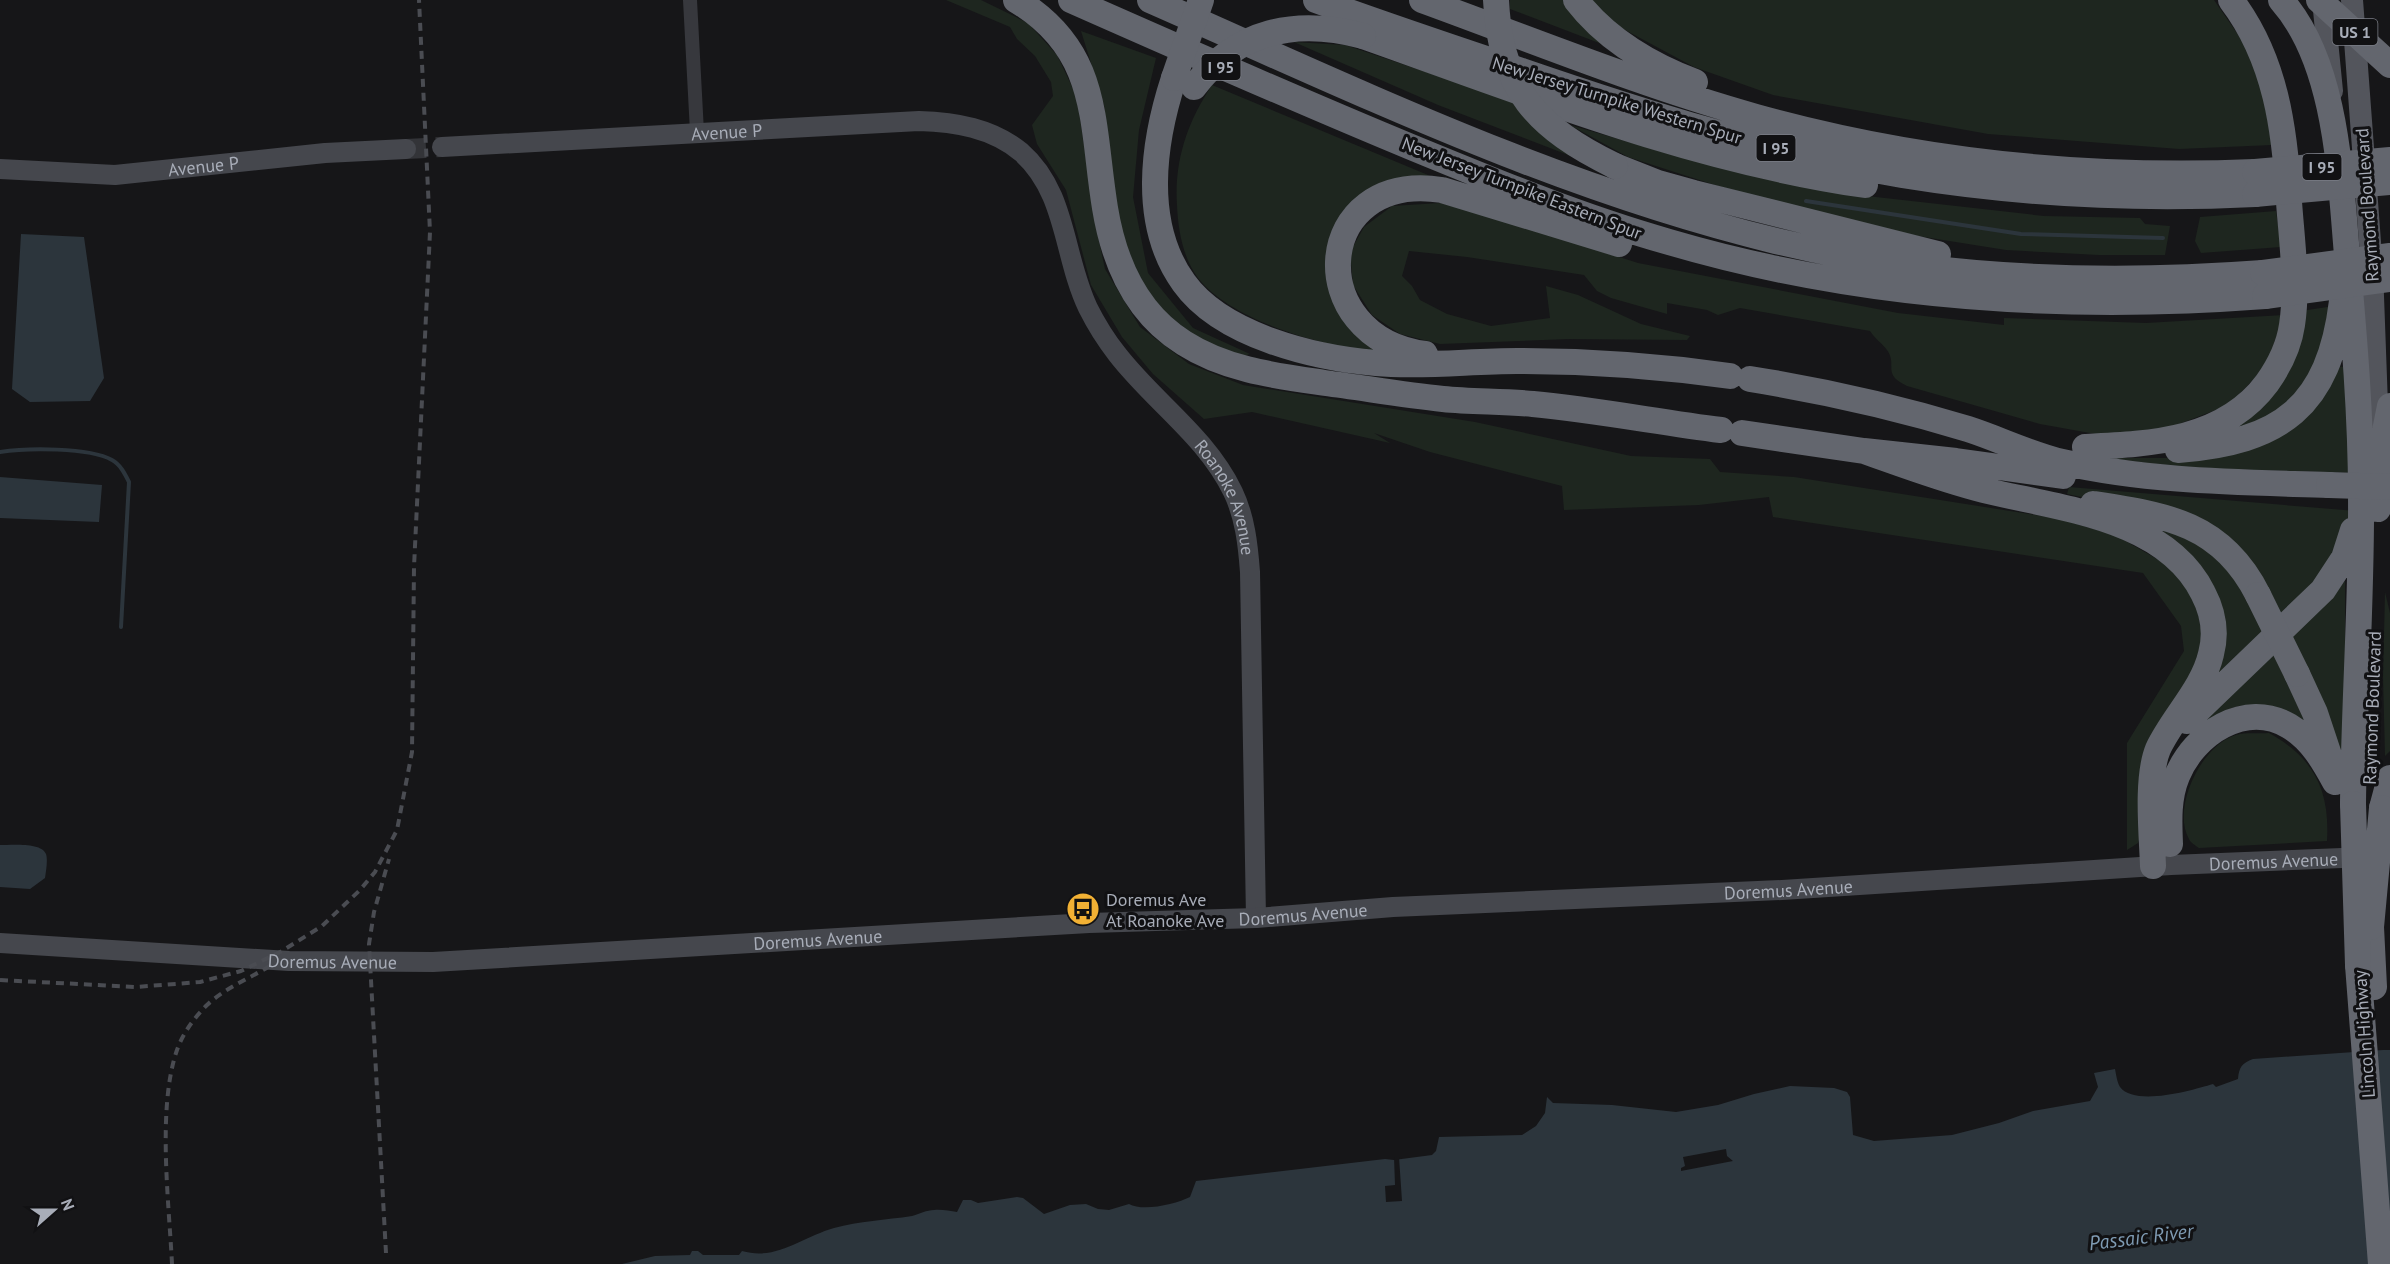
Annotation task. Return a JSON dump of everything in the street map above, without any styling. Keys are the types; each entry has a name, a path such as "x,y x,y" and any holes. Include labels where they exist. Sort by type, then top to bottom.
{"highway":[{"path":"1016,0 1048,23 1063,40 1082,73 1093,114 1105,208 1116,253 1127,281 1141,304 1171,334 1208,357 1266,373 1444,399 1532,404 1863,451 2151,487 2329,490 2390,487"},
{"name":"New Jersey Turnpike Eastern Spur","path":"1071,0 1277,92 1558,206 1671,243 1791,272 1897,289 2018,300 2146,302 2264,284 2390,256"},
{"name":"New Jersey Turnpike Eastern Spur","path":"1150,0 1471,141 1566,178 1652,207 1739,232 1826,252 1934,268 2056,279 2264,284 2390,279"},
{"path":"1190,0 1178,79 1180,110 1171,132 1157,201 1160,225 1165,246 1183,282 1203,303 1243,328 1286,345 1331,357 1396,364 1467,361 1675,368 1857,398 1969,430 2040,456 2119,473 2390,496"},
{"path":"1202,0 1178,79 1155,105 1146,147 1143,191 1145,219 1151,246 1161,269 1173,288 1188,304 1223,330 1279,355 1350,372 1446,382 1532,404"},
{"name":"New Jersey Turnpike Western Spur","path":"1316,0 1614,103 1735,138 1901,175 2061,194 2179,197 2390,160"},
{"name":"New Jersey Turnpike Western Spur","path":"1422,0 1678,92 1754,116 1832,135 1938,155 2045,168 2143,173 2255,183 2390,182"},
{"path":"1496,0 1505,60 1513,80 1526,101 1540,118 1561,135 1615,166 1658,183 1716,199 1896,245 1995,262 2056,279"},
{"path":"1576,0 1593,20 1611,35 1654,64 1713,89 1773,108 1832,135"},
{"path":"2085,447 2158,442 2211,428 2238,411 2255,396 2277,367 2286,347 2292,326 2294,291 2288,178 2282,125 2266,62 2253,34 2231,0"},
{"path":"2281,0 2299,24 2310,46 2336,137"},
{"name":"US 1","path":"2321,0 2390,65"},
{"name":"US 1","path":"2343,0 2390,44"},
{"path":"1178,79 1209,68 1245,42 1271,33 1309,27 1329,28 1363,36 1540,101 1611,124 1782,170 1853,183 1990,200 2061,194"},
{"name":"Raymond Boulevard","path":"2336,137 2356,368 2361,495 2361,806"},
{"path":"1467,361 1393,346 1369,330 1349,307 1337,273 1339,248 1345,231 1355,216 1375,201 1406,189 1442,190 1569,230 1694,263 1716,268 1791,272"},
{"path":"1969,430 2085,447 2130,451 2203,448 2250,437 2287,419 2309,398 2326,368 2342,304 2346,247"},
{"path":"2379,461 2390,406"},
{"path":"1863,451 1964,485 2111,522 2142,534 2176,558 2193,577 2202,591 2214,625 2211,658 2157,751 2151,801 2162,866"},
{"name":"Raymond Boulevard","path":"2361,806 2379,461"},
{"path":"2153,777 2169,746 2187,721 2316,598 2335,574 2347,550 2361,495"},
{"path":"2018,497 2056,498 2166,516 2210,536 2229,552 2243,568 2258,595 2297,675 2320,725 2335,782"},
{"path":"2162,866 2174,783 2182,766 2204,737 2235,720 2261,717 2288,725 2303,736 2317,752 2335,782 2361,806 2390,778"},
{"name":"Lincoln Highway","path":"2361,806 2390,1197"},
{"name":"Lincoln Highway","path":"2361,806 2358,965 2381,1264"}],"main road":[{"name":"Raymond Boulevard","path":"2321,0 2336,137"},
{"name":"Raymond Boulevard","path":"2352,0 2372,269 2379,461"},
{"name":"Avenue P","path":"442,147 697,132 933,122 980,130 1008,143"},
{"name":"Roanoke Avenue","path":"1008,143 1033,165 1048,187 1059,212 1076,278 1101,331 1130,369 1209,452 1234,494 1242,517 1248,544 1250,572 1256,918"},
{"name":"Avenue P","path":"0,168 115,175 325,153 406,149"},
{"name":"Doremus Avenue","path":"0,943 299,961 433,962 1089,923 1256,918 1393,907 1782,890 2162,866 2390,857"}],"street":[{"path":"690,0 697,132"}],"shaded area":[{"path":"946,0 981,0 1028,23 1057,55 1077,97 1095,222 1105,269 1140,327 1189,364 1243,385 1475,422 1631,456 1710,459 1720,472 1794,477 2061,519 2117,536 2164,563 2194,595 2203,637 2138,843 2127,850 2127,743 2184,651 2181,626 2143,573 1773,517 1769,497 1699,505 1564,510 1562,486 1430,452 1374,433 1390,443 1252,412 1204,419 1153,374 1122,337 1091,285 1066,190 1037,144 1032,125 1053,96 1051,82 1035,56 1017,39 1010,27"},
{"path":"1510,0 1571,0 1620,51 1510,9"},
{"path":"1592,0 2214,0 2257,62 2272,145 2179,149 1988,134 1773,95 1694,67 1601,17"},
{"path":"1081,31 1156,58 1139,130 1133,197 1148,273 1193,328 1250,354 1237,358 1180,330 1152,298 1126,253 1113,189 1104,105"},
{"path":"1294,42 1345,45 1519,103 1615,173 1438,105"},
{"path":"1212,85 1452,185 1400,182 1327,262 1385,355 1337,346 1284,331 1235,308 1214,294 1198,278 1182,243 1177,205 1178,172 1184,142 1196,113"},
{"path":"1570,125 1677,156 1867,196 2044,216 2140,218 2145,224 2170,226 2165,255 2099,255 2006,250 1880,230 1718,186 1628,157"},
{"path":"1440,203 1501,219 1638,263 1898,313 2004,325 2004,318 2146,323 2284,315 2266,366 2229,405 2163,430 2101,435 2040,424 1907,386 1894,377 1890,355 1870,331 1740,308 1718,315 1707,310 1667,303 1667,314 1611,298 1597,291 1584,275 1467,257 1409,251 1402,276 1412,286 1420,300 1447,314 1491,326 1550,318 1546,286 1578,295 1641,324 1690,336 1687,340 1568,339 1440,344 1400,334 1372,315 1353,285 1350,252 1364,227 1392,206"},
{"path":"2276,211 2281,247 2201,253 2195,241 2200,217"},
{"path":"2334,306 2314,372 2274,417 2228,432 2301,311"},
{"path":"2335,366 2345,367 2355,473 2187,468 2107,458 2193,458 2266,441"},
{"path":"2069,487 2356,511 2325,574 2278,618 2196,521 2067,494"},
{"path":"2138,524 2180,530 2215,554 2239,583 2266,634 2203,698 2222,634"},
{"path":"2345,581 2345,765 2289,639"},
{"path":"2385,592 2390,613 2390,751 2385,756 2383,677"},
{"path":"2273,651 2309,731 2258,707 2247,705 2236,707 2216,717 2184,748 2180,744"},
{"path":"2269,733 2297,753 2316,777 2326,806 2327,841 2199,848 2189,839 2184,826 2184,811 2187,795 2201,764 2223,741 2236,735"}],"water":[{"path":"21,234 84,237 104,378 90,401 30,402 12,389"},
{"path":"0,477 102,485 99,522 0,518"},
{"path":"0,845 25,845 43,850 47,859 45,878 30,889 0,887"},
{"name":"Passaic River","path":"2390,1050 2390,1264 622,1264 655,1256 690,1255 692,1251 698,1251 703,1255 739,1255 742,1251 767,1253 843,1226 912,1216 931,1210 957,1212 963,1200 978,1203 1023,1198 1044,1214 1070,1205 1086,1204 1098,1209 1109,1210 1129,1204 1142,1207 1159,1206 1190,1197 1196,1181 1432,1155 1436,1151 1439,1137 1522,1135 1536,1126 1545,1113 1547,1097 1553,1103 1612,1105 1676,1112 1718,1105 1790,1086 1834,1088 1847,1092 1850,1097 1853,1135 1874,1141 1952,1135 1999,1123 2033,1111 2090,1101 2098,1087 2094,1073 2115,1069 2120,1087 2127,1093 2151,1096 2179,1093 2213,1084 2216,1087 2238,1079 2242,1066 2253,1059"}],"pier":[{"path":"1726,1149 1727,1156 1733,1161 1681,1171 1681,1168 1685,1166 1683,1157"},
{"path":"1394,1157 1399,1157 1402,1201 1386,1202 1385,1186 1395,1185"}],"waterway":[{"path":"1806,201 2021,234 2163,238"},
{"path":"0,452 41,449 88,453 112,460 122,470 129,482 121,627"}],"tunnel":[{"path":"406,149 442,147"}],"railway":[{"path":"0,980 136,987 200,982 241,971 282,951 322,926 360,890 375,872 397,830 412,752 414,567 430,232 419,0"},
{"path":"386,1253 369,944 374,912 389,859"},
{"path":"172,1264 166,1127 167,1099 177,1050 189,1026 207,1005 230,988 273,964"}],"place":[{"name":"Doremus Ave At Roanoke Ave","path":"1083,909"}]}
